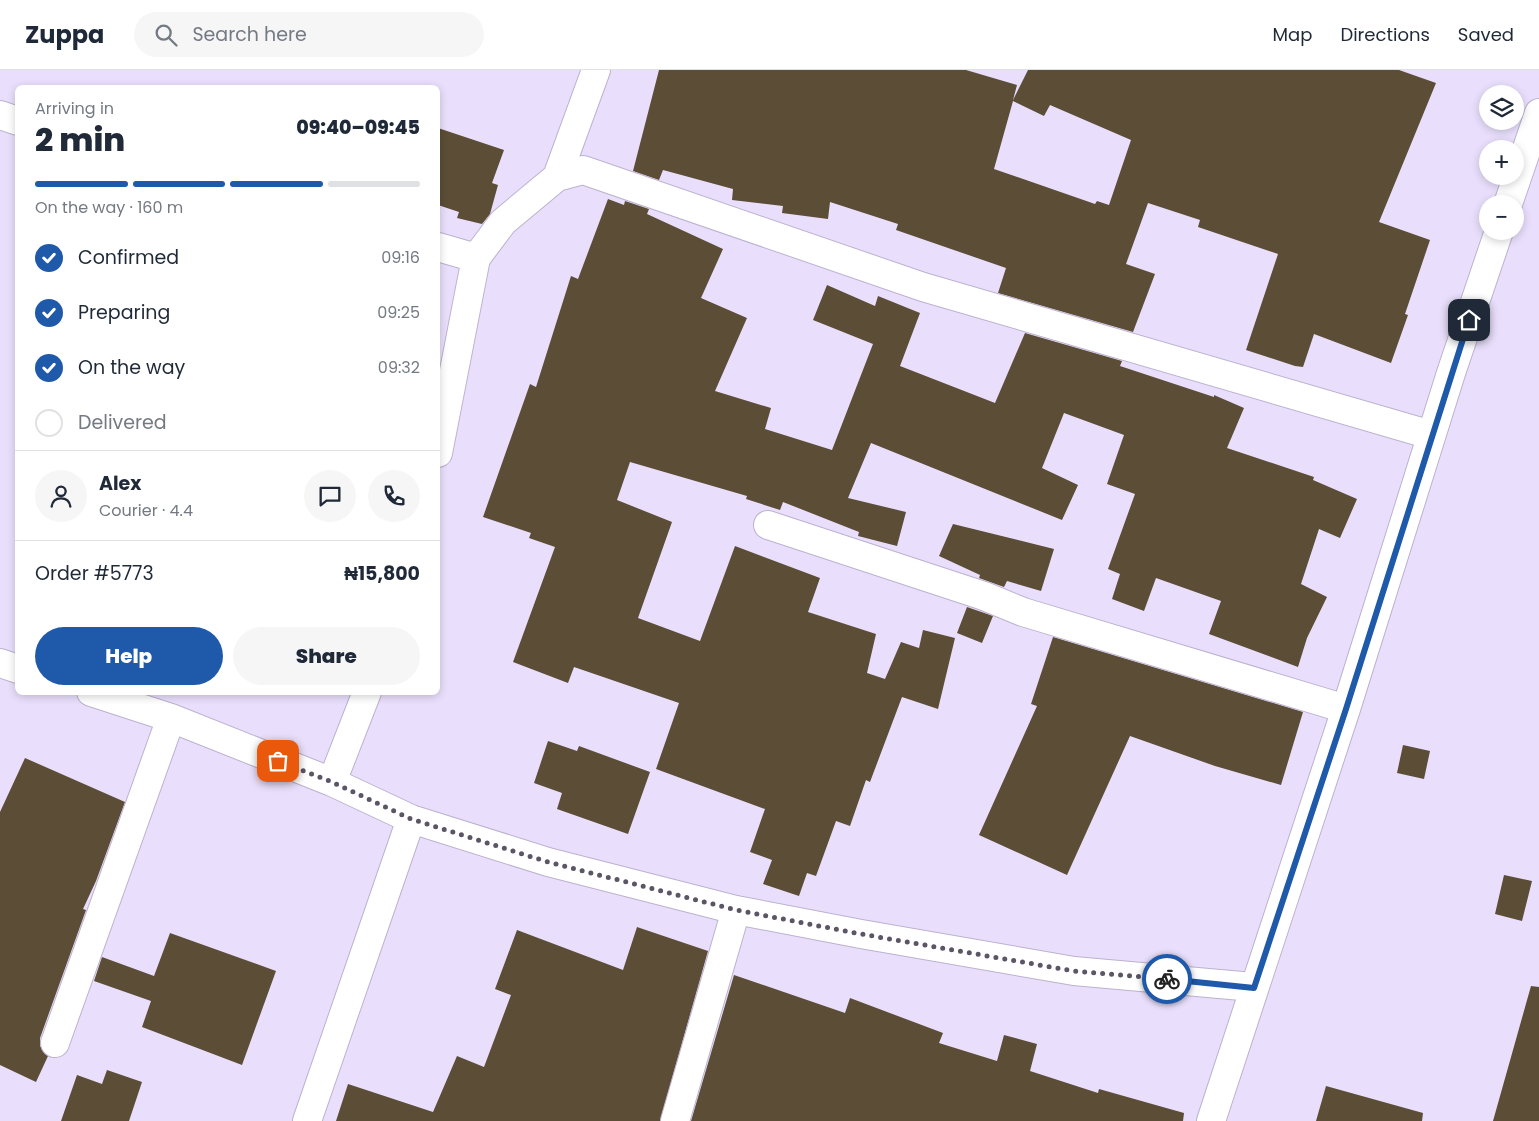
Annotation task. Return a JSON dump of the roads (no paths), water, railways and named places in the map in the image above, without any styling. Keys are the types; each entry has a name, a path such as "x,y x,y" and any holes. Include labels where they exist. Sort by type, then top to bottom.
{"street":[{"path":"557,177 596,70"},
{"path":"1511,195 1539,113"},
{"path":"0,116 15,120"},
{"path":"440,443 476,258 503,222 557,177 583,170 923,287 1431,435"},
{"path":"1211,1121 1346,709 1431,435 1496,240"},
{"path":"440,248 476,258"},
{"path":"768,525 984,596 1024,612 1346,709"},
{"path":"0,664 15,668"},
{"path":"99,695 171,718 332,782 411,819 548,862 736,910 1074,971 1254,988"},
{"path":"332,782 366,695"},
{"path":"55,1044 171,718"},
{"path":"307,1121 411,819"},
{"path":"675,1121 736,910"}]}
